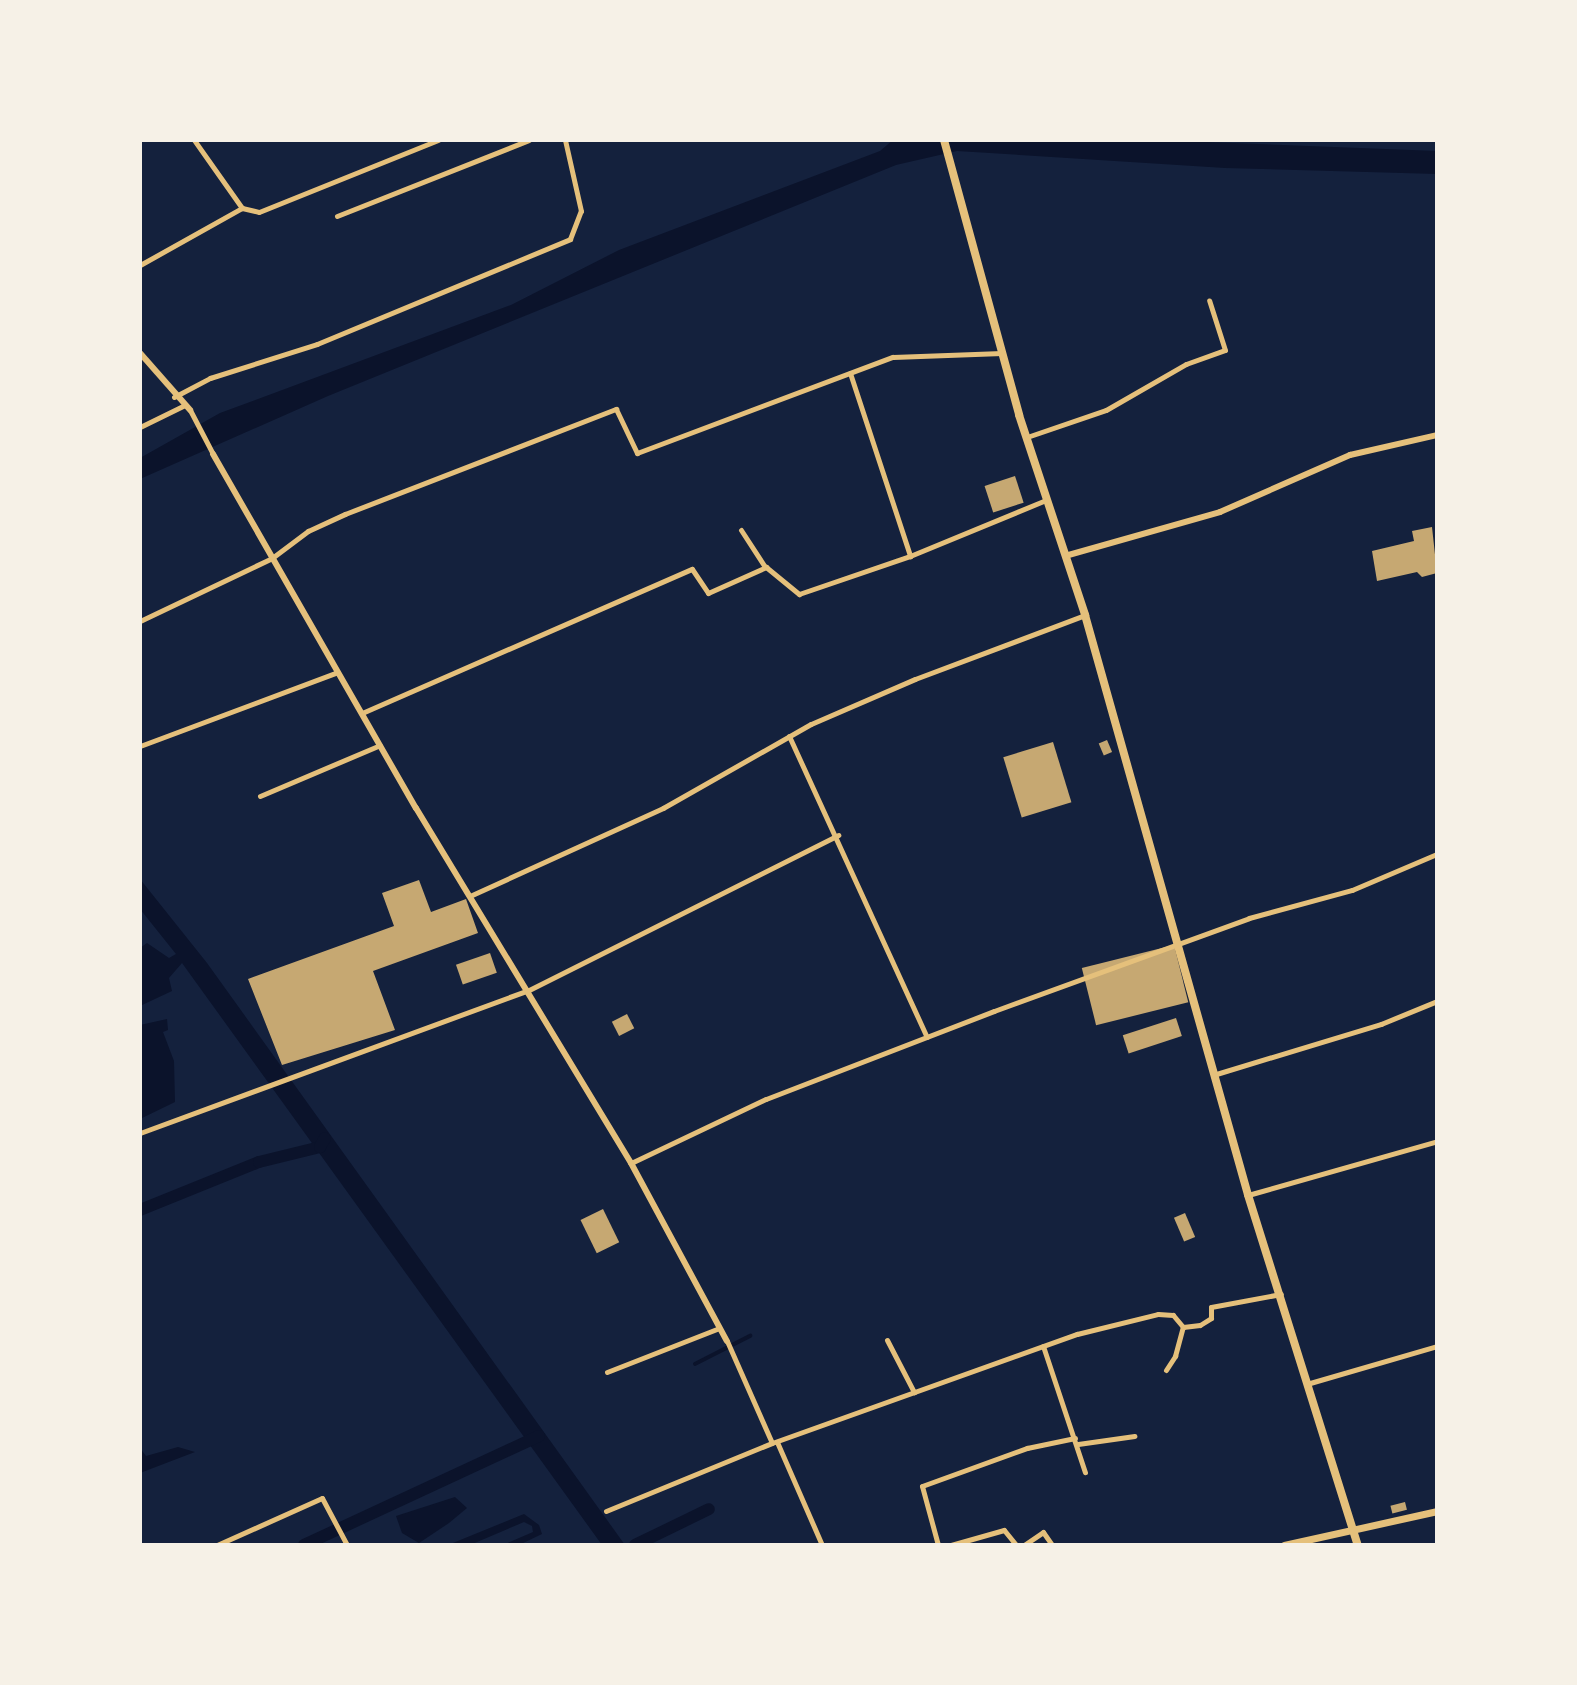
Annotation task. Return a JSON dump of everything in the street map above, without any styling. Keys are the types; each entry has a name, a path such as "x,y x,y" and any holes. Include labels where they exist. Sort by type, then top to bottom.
{"main road":[{"path":"944,140 1002,353 1046,500 1085,615 1174,944 1248,1195 1310,1383 1358,1545"},
{"path":"1283,1545 1437,1511"}],"street":[{"path":"194,140 242,208 259,212 438,140"},
{"path":"337,216 529,140"},
{"path":"174,397 210,378 317,344 570,239 581,211 565,140"},
{"path":"140,265 242,208"},
{"path":"1027,437 1106,410 1186,364 1225,350 1209,300"},
{"path":"140,353 174,397 188,408 380,745 631,1163 734,1352 822,1545"},
{"path":"140,621 272,558 308,531 345,514 616,409 637,453 892,357 1002,353"},
{"path":"850,373 909,556"},
{"path":"140,427 188,408"},
{"path":"1065,556 1220,512 1350,455 1437,435"},
{"path":"741,530 766,567 799,594 909,556 1046,500"},
{"path":"362,713 692,569 708,593 766,567"},
{"path":"472,895 663,808 789,736 915,679 1085,615"},
{"path":"140,746 338,672"},
{"path":"789,736 838,835 927,1037"},
{"path":"260,796 380,745"},
{"path":"140,1133 529,990 838,835"},
{"path":"631,1163 766,1099 927,1037 1174,944 1261,914 1352,890 1437,854"},
{"path":"1213,1075 1381,1024 1437,1001"},
{"path":"1248,1195 1437,1141"},
{"path":"1183,1326 1200,1325 1211,1318 1211,1307 1281,1294"},
{"path":"606,1511 775,1443 1043,1346 1158,1314 1173,1315 1183,1326"},
{"path":"1166,1370 1183,1326"},
{"path":"607,1372 719,1328"},
{"path":"887,1340 914,1392"},
{"path":"1043,1346 1077,1441 1085,1472"},
{"path":"1310,1383 1437,1346"},
{"path":"938,1545 922,1486 1027,1448 1134,1436"},
{"path":"217,1545 322,1498 347,1545"},
{"path":"951,1545 1004,1530 1016,1545"},
{"path":"1024,1545 1043,1532 1052,1545"}],"water":[{"path":"893,140 1153,140 1437,151 1437,174 1225,168 957,151 896,165 328,396 140,479 140,458 220,413 511,305 619,250 880,151"},
{"path":"140,879 207,963 625,1545 602,1545 182,963 169,978 172,991 140,1006 140,948 147,943 169,958 176,954 140,909"},
{"path":"167,1019 168,1030 163,1032 174,1061 175,1102 140,1119 140,1025"},
{"path":"178,1447 195,1452 140,1473 140,1448 146,1456"},
{"path":"455,1497 467,1508 449,1523 419,1543 402,1533 396,1516"},
{"path":"524,1514 539,1525 542,1534 519,1545 503,1545 533,1532 532,1526 524,1522 470,1545 448,1545"}],"building":[{"path":"1015,476 1024,503 993,513 985,486"},
{"path":"1432,527 1437,573 1422,577 1417,572 1377,581 1372,551 1414,541 1412,531"},
{"path":"1107,740 1112,752 1104,755 1099,744"},
{"path":"1053,742 1071,802 1022,817 1003,757"},
{"path":"419,880 431,912 466,899 478,933 373,971 395,1030 282,1065 248,979 394,926 382,893"},
{"path":"1174,945 1188,1002 1096,1025 1082,968"},
{"path":"490,953 497,973 463,985 456,965"},
{"path":"627,1014 634,1028 619,1036 612,1022"},
{"path":"1176,1018 1182,1036 1129,1053 1123,1035"},
{"path":"603,1209 619,1242 597,1253 581,1220"},
{"path":"1185,1213 1195,1237 1184,1242 1174,1218"},
{"path":"1405,1502 1407,1510 1392,1513 1390,1506"}],"waterway":[{"path":"140,1210 259,1162 320,1147 325,1138"},
{"path":"695,1364 750,1336"},
{"path":"304,1545 539,1436"},
{"path":"635,1545 709,1509"}]}
